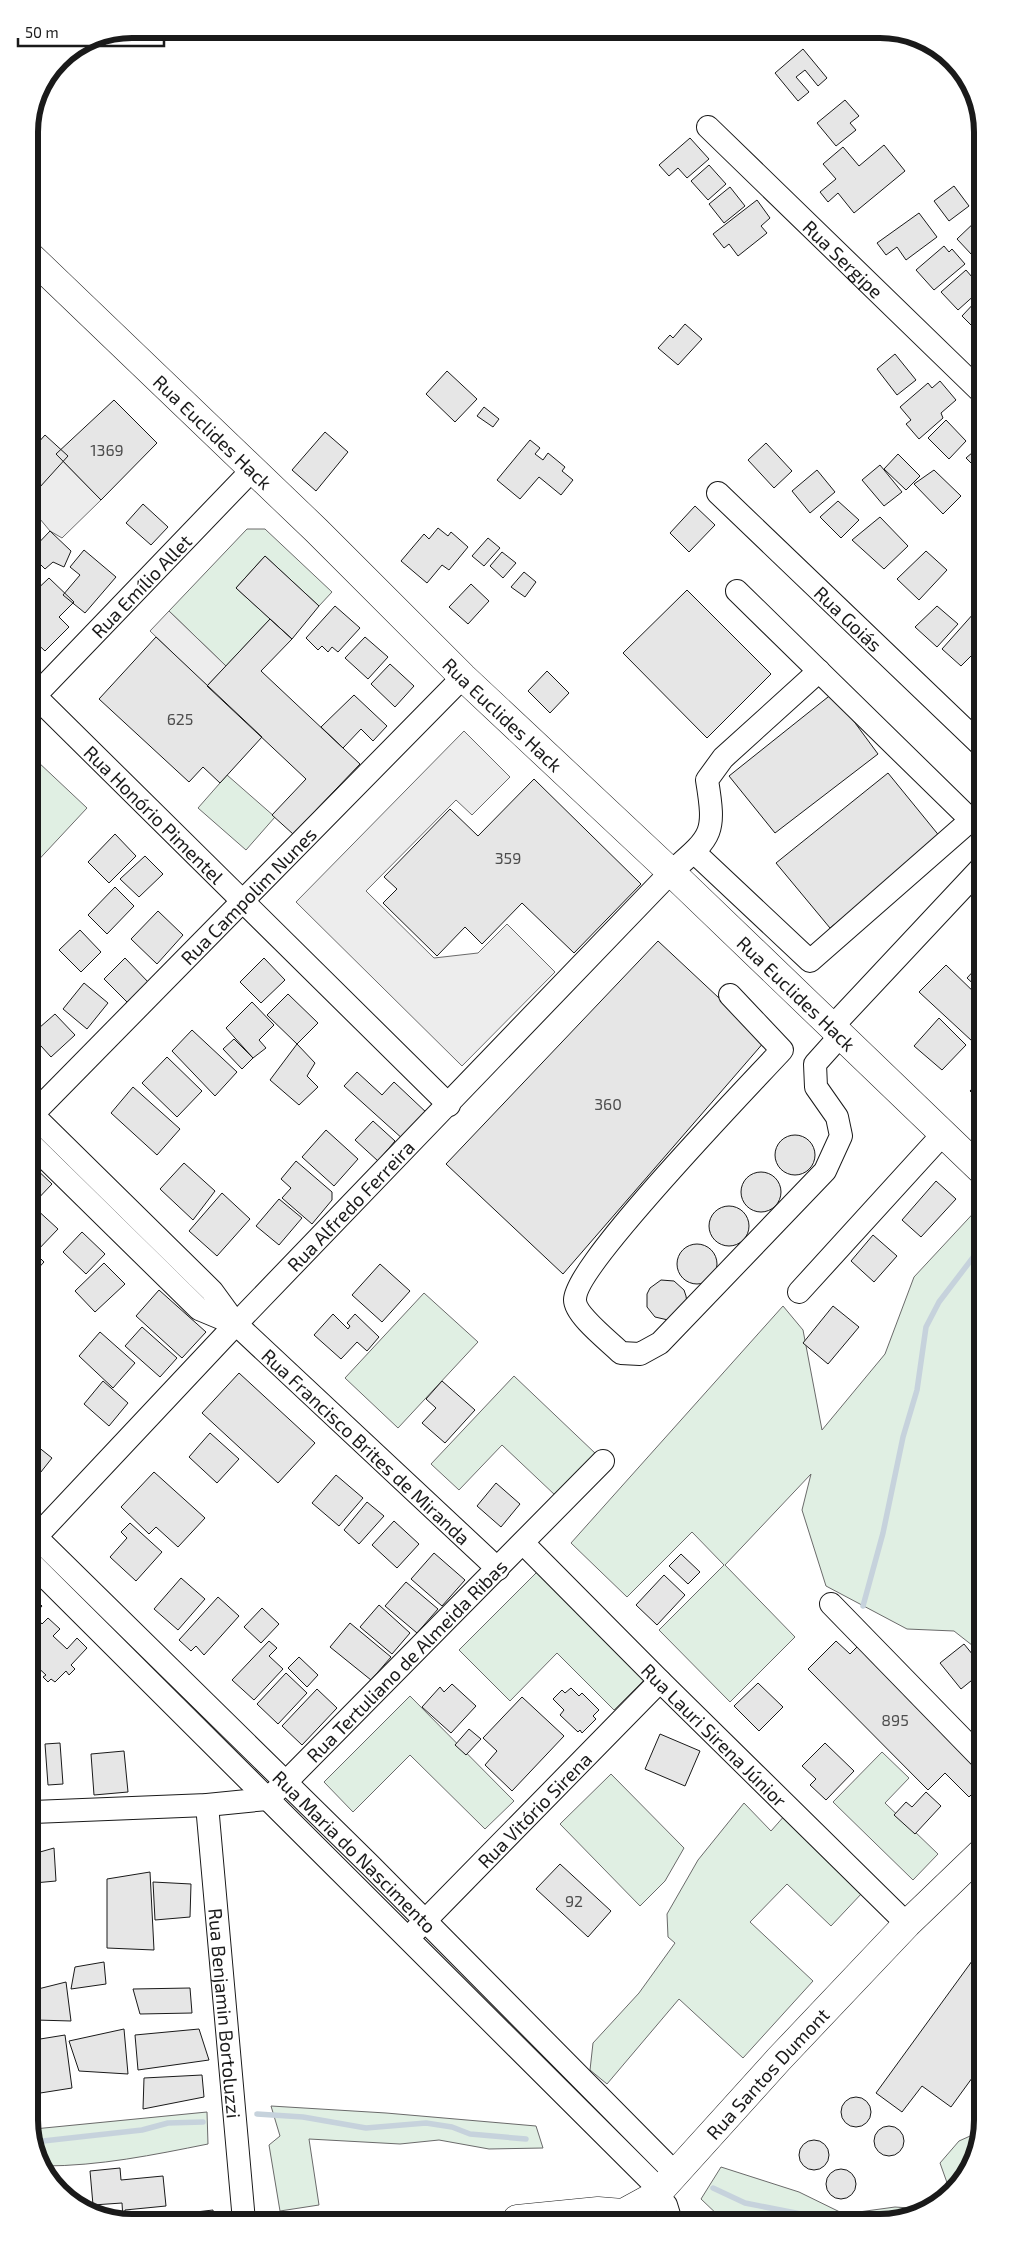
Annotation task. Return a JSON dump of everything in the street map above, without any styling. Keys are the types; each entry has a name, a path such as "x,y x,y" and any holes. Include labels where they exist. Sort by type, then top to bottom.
{"main road":[{"name":"Rua Euclides Hack","path":"38,273 252,470 463,676 671,872 974,1163"},
{"name":"Rua Santos Dumont","path":"579,2214 623,2213 664,2186 908,1924 974,1859"}],"street":[{"name":"Rua Sergipe","path":"708,127 974,386"},
{"name":"Rua Emílio Allet","path":"38,690 252,470"},
{"name":"Rua Goiás","path":"718,494 974,737"},
{"path":"694,852 810,961 971,820 737,591"},
{"name":"Rua Alfredo Ferreira","path":"38,1533 671,872 694,852 710,834 712,813 707,780 723,758 819,671"},
{"name":"Rua Campolim Nunes","path":"38,1109 463,676"},
{"name":"Rua Honório Pimentel","path":"38,702 449,1105"},
{"path":"730,995 782,1050 644,1200 582,1278 575,1299 577,1310 621,1354 640,1354 660,1343 825,1172 841,1136 837,1117 816,1087 815,1064 836,1031 974,876"},
{"name":"Rua Francisco Brites de Miranda","path":"38,1122 97,1193 159,1254 212,1291 236,1324 498,1569"},
{"path":"799,1292 943,1134"},
{"name":"Rua Francisco Brites de Miranda","path":"38,1149 97,1193"},
{"name":"Rua Tertuliano de Almeida Ribas","path":"267,1799 524,1543 603,1461"},
{"name":"Rua Maria do Nascimento","path":"38,1541 286,1782 581,2078 664,2186"},
{"name":"Rua Lauri Sirena Júnior","path":"524,1543 660,1681 908,1924"},
{"name":"Rua Maria do Nascimento","path":"38,1570 564,2094 664,2186"},
{"path":"831,1604 974,1751"},
{"path":"100,1633 116,1616"},
{"path":"164,1696 182,1680"},
{"name":"Rua Vitório Sirena","path":"408,1939 660,1681"},
{"path":"38,1812 207,1805 267,1799"},
{"name":"Rua Benjamin Bortoluzzi","path":"207,1805 243,2213"},
{"path":"353,1884 370,1866"},
{"path":"496,2027 513,2009"},
{"path":"564,2094 581,2078"},
{"path":"664,2186 669,2214"}],"green space":[{"path":"247,529 265,529 332,592 319,606 265,556 236,588 270,619 226,666 169,611"},
{"path":"38,762 87,808 38,860"},
{"path":"227,775 275,817 246,850 198,808"},
{"path":"974,1213 974,1647 954,1631 907,1629 826,1586 802,1510 811,1474 725,1565 795,1637 730,1702 659,1630 724,1565 692,1532 627,1597 571,1543 783,1306 803,1330 822,1430 885,1354 914,1277"},
{"path":"424,1293 478,1342 398,1428 345,1378"},
{"path":"514,1376 596,1454 556,1496 502,1445 459,1490 431,1464"},
{"path":"540,1569 647,1677 614,1710 557,1653 510,1701 459,1650"},
{"path":"410,1696 514,1801 485,1829 410,1755 353,1812 324,1782"},
{"path":"882,1752 909,1778 885,1803 938,1854 913,1880 833,1802"},
{"path":"611,1774 684,1848 665,1881 640,1906 560,1824"},
{"path":"744,1803 771,1831 786,1814 863,1892 831,1926 787,1884 750,1922 813,1981 743,2058 679,1999 607,2084 590,2070 593,2043 639,1993 675,1943 668,1937 667,1914 698,1860"},
{"path":"271,2106 386,2113 536,2126 543,2148 489,2149 439,2140 400,2144 309,2139 319,2205 280,2211 269,2145 280,2136"},
{"path":"207,2112 208,2144 126,2159 50,2166 42,2150 38,2129"},
{"path":"973,2135 965,2161 959,2172 948,2185 940,2163 959,2141"},
{"path":"721,2167 799,2192 844,2214 717,2214 701,2199"},
{"path":"895,2207 913,2208 893,2213 844,2214"}],"shaded area":[{"path":"56,454 101,500 62,538 50,531 38,517 38,472"},
{"path":"169,611 226,666 207,686 150,631"},
{"path":"464,731 510,777 472,815 456,800 366,891 434,958 478,953 507,924 555,972 462,1066 296,902"}],"building":[{"path":"803,49 827,78 818,86 805,70 796,77 809,92 798,101 775,73"},
{"path":"845,100 859,116 850,123 856,130 836,146 817,123"},
{"path":"690,138 709,159 687,178 678,168 669,176 659,165"},
{"path":"884,145 905,171 854,213 838,193 828,202 820,192 836,179 823,164 843,147 859,166"},
{"path":"709,165 726,184 708,200 691,181"},
{"path":"954,186 969,206 949,221 934,201"},
{"path":"730,187 745,206 724,223 709,204"},
{"path":"757,200 770,218 761,226 767,233 738,256 729,244 724,248 713,234"},
{"path":"919,213 937,237 906,260 897,247 886,255 877,243"},
{"path":"974,223 974,253 972,255 957,239"},
{"path":"944,246 949,252 952,249 965,264 934,290 916,270"},
{"path":"966,270 974,279 974,296 958,310 941,292"},
{"path":"974,303 974,328 962,316"},
{"path":"685,324 702,339 678,365 658,348 670,335 673,338"},
{"path":"895,354 916,380 897,395 877,369"},
{"path":"447,371 477,399 455,422 426,394"},
{"path":"940,381 956,400 941,413 943,418 919,439 906,424 911,420 900,407 928,383 932,388"},
{"path":"114,400 157,443 101,500 56,454"},
{"path":"484,407 499,419 493,427 477,416"},
{"path":"946,420 966,441 949,459 928,438"},
{"path":"325,432 348,452 316,491 292,470"},
{"path":"45,435 68,456 38,489 38,443"},
{"path":"530,440 540,448 535,454 543,460 548,453 565,467 562,471 573,480 561,495 539,477 520,499 497,480"},
{"path":"766,443 792,471 774,488 748,460"},
{"path":"974,451 974,466 966,458"},
{"path":"898,454 920,476 906,490 884,469"},
{"path":"880,465 902,492 884,506 862,480"},
{"path":"817,470 835,492 810,513 792,491"},
{"path":"934,470 961,496 943,514 914,484"},
{"path":"838,501 859,520 841,538 820,517"},
{"path":"143,504 168,527 151,545 126,523"},
{"path":"695,506 715,525 689,552 670,533"},
{"path":"880,517 908,546 884,569 852,540"},
{"path":"438,528 448,536 451,532 468,547 449,570 442,565 427,583 401,561 424,534 429,539"},
{"path":"50,531 71,551 64,567 53,562 45,569 38,562 38,544"},
{"path":"488,538 500,548 484,566 472,556"},
{"path":"84,550 116,577 85,613 63,595 80,575 70,567"},
{"path":"926,551 947,570 919,600 897,579"},
{"path":"502,552 516,563 503,578 490,566"},
{"path":"265,556 319,606 292,639 236,588"},
{"path":"524,572 536,582 525,597 511,587"},
{"path":"49,578 74,602 59,617 69,627 45,651 38,644 38,588"},
{"path":"471,584 489,601 468,624 449,607"},
{"path":"687,590 771,674 707,738 623,653"},
{"path":"335,606 360,628 338,652 332,647 328,652 322,646 318,650 306,638"},
{"path":"937,606 958,624 937,647 915,627"},
{"path":"974,613 974,653 961,666 942,649"},
{"path":"270,619 292,639 261,671 360,764 293,834 272,815 306,779 207,686"},
{"path":"156,637 262,737 220,783 203,767 189,782 99,699"},
{"path":"365,637 388,657 368,679 345,658"},
{"path":"390,664 414,686 395,707 371,684"},
{"path":"547,671 569,693 550,713 528,691"},
{"path":"833,693 878,754 775,833 729,776"},
{"path":"354,695 387,726 373,741 361,729 343,748 321,727"},
{"path":"888,773 941,838 830,928 776,863"},
{"path":"534,779 641,884 574,953 522,903 482,944 465,927 437,956 383,903 397,889 384,877 450,809 478,836"},
{"path":"115,834 136,856 109,883 88,862"},
{"path":"145,856 163,874 139,897 120,879"},
{"path":"115,887 134,906 107,934 88,915"},
{"path":"158,911 183,935 157,964 131,939"},
{"path":"80,930 101,952 81,972 59,950"},
{"path":"658,941 765,1041 563,1274 446,1164"},
{"path":"125,958 150,984 129,1004 104,979"},
{"path":"264,958 285,980 261,1003 240,982"},
{"path":"946,965 974,992 974,1039 972,1041 919,992"},
{"path":"974,970 974,984 967,978"},
{"path":"84,983 108,1003 87,1029 63,1009"},
{"path":"288,994 318,1023 297,1044 267,1015"},
{"path":"252,1002 274,1025 259,1040 266,1048 253,1058 226,1028"},
{"path":"55,1014 75,1035 51,1057 38,1043 38,1029"},
{"path":"939,1018 966,1045 942,1070 914,1046"},
{"path":"192,1030 237,1072 215,1096 172,1051"},
{"path":"234,1039 253,1058 242,1069 223,1049"},
{"path":"297,1044 315,1063 307,1076 318,1087 299,1105 270,1080"},
{"path":"167,1057 202,1091 177,1117 142,1083"},
{"path":"357,1072 382,1095 394,1082 428,1114 404,1140 344,1086"},
{"path":"133,1087 180,1129 157,1155 111,1113"},
{"path":"974,1087 974,1095 970,1091"},
{"path":"373,1121 395,1141 378,1161 355,1140"},
{"path":"326,1130 358,1159 334,1186 302,1157"},
{"path":"799,1135 806,1138 812,1144 815,1155 814,1163 806,1172 799,1175 791,1175 784,1172 776,1163 775,1151 778,1144 787,1136"},
{"path":"296,1161 332,1192 332,1200 312,1224 282,1198 291,1188 281,1179"},
{"path":"184,1163 215,1191 193,1220 160,1189"},
{"path":"38,1171 52,1184 38,1199"},
{"path":"765,1172 772,1175 778,1181 781,1192 780,1200 772,1209 765,1212 757,1212 750,1209 742,1200 741,1188 744,1181 753,1173"},
{"path":"936,1181 956,1199 921,1237 902,1220"},
{"path":"222,1193 250,1219 217,1256 189,1231"},
{"path":"279,1199 302,1218 279,1245 256,1226"},
{"path":"733,1206 740,1209 746,1215 749,1226 748,1234 740,1243 733,1246 725,1246 718,1243 710,1234 709,1222 712,1215 721,1207"},
{"path":"38,1211 58,1229 38,1250"},
{"path":"82,1232 105,1254 86,1274 63,1252"},
{"path":"873,1235 897,1256 874,1282 851,1261"},
{"path":"693,1244 701,1244 708,1247 714,1253 717,1264 714,1275 708,1281 701,1284 693,1284 686,1281 680,1275 677,1268 677,1260 680,1253 686,1247"},
{"path":"38,1256 44,1262 38,1268"},
{"path":"104,1263 125,1284 95,1312 75,1291"},
{"path":"380,1264 410,1291 382,1322 352,1295"},
{"path":"661,1280 674,1281 684,1290 686,1296 687,1303 668,1320 655,1317 647,1307 647,1294 650,1288"},
{"path":"159,1290 206,1332 182,1358 136,1316"},
{"path":"833,1306 859,1327 828,1364 803,1343"},
{"path":"333,1314 348,1329 350,1326 347,1323 355,1314 379,1337 367,1351 357,1342 341,1359 314,1335"},
{"path":"142,1327 177,1358 160,1377 125,1346"},
{"path":"100,1332 135,1363 113,1388 79,1356"},
{"path":"239,1373 315,1443 278,1483 202,1413"},
{"path":"103,1381 128,1403 109,1426 84,1404"},
{"path":"442,1381 475,1410 445,1443 422,1423 436,1408 426,1399"},
{"path":"210,1433 239,1459 217,1483 189,1457"},
{"path":"38,1447 52,1458 38,1476"},
{"path":"154,1472 205,1518 178,1547 156,1527 149,1534 121,1507"},
{"path":"336,1475 363,1498 339,1526 312,1503"},
{"path":"496,1483 520,1504 501,1527 477,1506"},
{"path":"367,1502 384,1516 359,1544 344,1530"},
{"path":"394,1521 419,1544 397,1568 372,1545"},
{"path":"130,1523 162,1552 136,1581 110,1557 127,1538 121,1532"},
{"path":"434,1553 465,1580 442,1606 411,1579"},
{"path":"681,1554 700,1572 688,1584 669,1566"},
{"path":"664,1575 685,1595 657,1625 636,1605"},
{"path":"181,1578 205,1599 178,1630 154,1609"},
{"path":"406,1582 438,1609 417,1633 385,1606"},
{"path":"218,1597 239,1616 204,1655 196,1646 191,1651 179,1640"},
{"path":"38,1602 42,1606 38,1610"},
{"path":"379,1605 410,1633 392,1654 360,1627"},
{"path":"262,1608 279,1624 261,1643 244,1627"},
{"path":"48,1618 60,1629 53,1636 67,1649 77,1638 87,1648 71,1665 75,1669 69,1675 66,1671 55,1682 51,1679 48,1682 43,1677 46,1675 38,1668 38,1620 42,1624"},
{"path":"350,1623 391,1657 371,1680 330,1647"},
{"path":"269,1641 277,1648 269,1656 283,1669 254,1700 232,1680"},
{"path":"836,1641 850,1654 859,1645 974,1761 974,1792 969,1797 945,1773 928,1790 808,1669"},
{"path":"964,1644 974,1656 974,1678 961,1689 940,1663"},
{"path":"299,1657 318,1675 307,1687 288,1668"},
{"path":"286,1673 307,1693 278,1724 257,1704"},
{"path":"758,1683 783,1707 759,1731 734,1706"},
{"path":"452,1684 476,1706 451,1733 422,1707 440,1687 444,1692"},
{"path":"571,1688 579,1696 582,1693 599,1710 593,1716 596,1719 582,1733 580,1730 578,1732 560,1715 564,1710 553,1699 562,1690 565,1693"},
{"path":"317,1689 337,1708 302,1745 282,1726"},
{"path":"522,1697 564,1736 512,1791 485,1765 497,1751 483,1738"},
{"path":"469,1729 481,1739 466,1755 455,1745"},
{"path":"660,1734 700,1751 685,1786 645,1769"},
{"path":"60,1743 63,1784 48,1785 45,1744"},
{"path":"825,1743 854,1771 826,1800 810,1785 816,1779 802,1766"},
{"path":"124,1751 128,1792 94,1795 91,1754"},
{"path":"926,1792 941,1806 915,1834 894,1815 906,1802 912,1807"},
{"path":"54,1848 56,1881 38,1883 38,1853"},
{"path":"560,1864 611,1911 588,1937 536,1889"},
{"path":"150,1872 154,1950 107,1948 107,1879"},
{"path":"153,1882 191,1884 190,1917 155,1920"},
{"path":"974,1958 974,2075 951,2107 922,2086 902,2112 876,2093"},
{"path":"104,1962 106,1984 71,1989 75,1967"},
{"path":"66,1982 71,2021 38,2020 38,1989"},
{"path":"190,1988 192,2013 140,2014 133,1989"},
{"path":"124,2029 128,2074 79,2071 69,2041"},
{"path":"199,2029 209,2060 138,2070 135,2035"},
{"path":"65,2035 72,2088 38,2093 38,2039"},
{"path":"202,2075 204,2097 143,2109 144,2078"},
{"path":"856,2097 862,2098 870,2106 870,2118 862,2126 856,2127 850,2126 842,2118 841,2112 842,2106 850,2098"},
{"path":"38,2112 41,2145 39,2138"},
{"path":"889,2126 895,2127 903,2135 903,2147 895,2155 889,2156 883,2155 875,2147 874,2141 875,2135 883,2127"},
{"path":"814,2140 820,2141 828,2149 828,2161 820,2169 814,2170 808,2169 800,2161 799,2155 800,2149 808,2141"},
{"path":"120,2168 121,2180 163,2176 166,2206 125,2210 125,2213 123,2213 122,2203 93,2205 90,2171"},
{"path":"841,2169 847,2170 855,2178 855,2190 847,2198 841,2199 835,2198 827,2190 826,2184 827,2178 835,2170"},
{"path":"213,2210 213,2213 187,2213"}],"waterway":[{"path":"863,1606 883,1533 903,1437 917,1390 926,1327 939,1302 974,1256"},
{"path":"257,2114 303,2117 366,2128 426,2123 452,2127 470,2134 526,2139"},
{"path":"40,2141 142,2130 168,2123 203,2122"},
{"path":"713,2188 745,2203 800,2214"}]}
